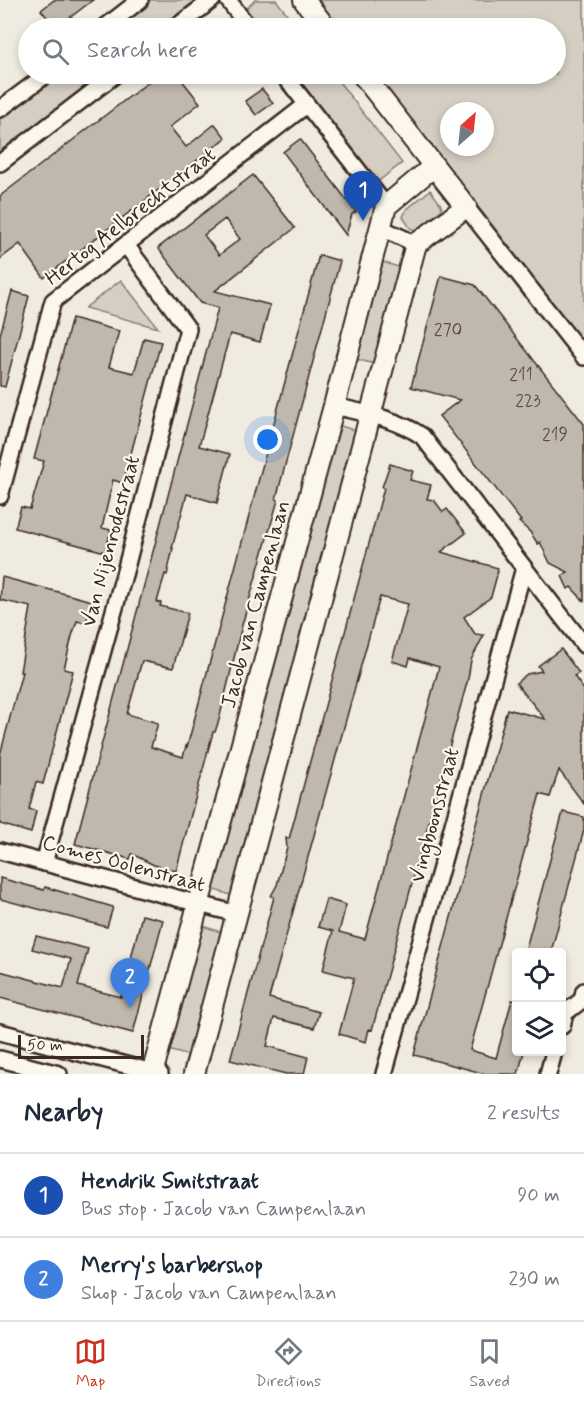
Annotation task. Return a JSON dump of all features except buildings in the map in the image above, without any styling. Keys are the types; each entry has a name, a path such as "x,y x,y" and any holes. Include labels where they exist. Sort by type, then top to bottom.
{"street":[{"path":"117,18 140,0"},
{"path":"188,18 212,0"},
{"path":"228,0 242,18"},
{"path":"304,0 318,18"},
{"path":"0,109 34,84"},
{"path":"0,163 103,84"},
{"path":"290,84 386,206 434,166"},
{"path":"370,84 584,357"},
{"name":"Hertog Aelbrechtstraat","path":"0,496 53,301 306,105"},
{"name":"Jacob van Campenlaan","path":"155,1073 198,904 334,406 386,206"},
{"path":"194,1074 416,244 466,207"},
{"path":"381,228 416,244"},
{"name":"Van Nijenrodestraat","path":"44,863 127,564 188,329 126,245"},
{"path":"334,406 372,415 412,429 422,436 584,645"},
{"name":"Vingboonsstraat","path":"384,1074 524,568"},
{"name":"Comes Oolenstraat","path":"0,851 237,914"},
{"path":"566,1012 583,997"},
{"path":"0,1032 155,1073"},
{"path":"548,1074 553,1056"},
{"path":"0,1059 59,1074"}],"shaded area":[{"path":"150,0 196,0 172,18 127,18"},
{"path":"255,0 276,0 290,18 251,18 245,10"},
{"path":"318,0 584,0 584,343 382,84 566,84 566,18 332,18"},
{"path":"43,84 88,84 0,152 0,117"},
{"path":"301,84 341,84 402,163 376,183"},
{"path":"430,190 442,209 417,231 410,228 403,217 406,210"},
{"path":"383,262 401,268 374,364 356,359"},
{"path":"121,280 158,328 85,308"},
{"path":"341,426 357,431 235,892 230,895 212,889 334,427"},
{"path":"201,925 223,933 193,1057 168,1050"}],"place":[{"name":"Hendrik Smitstraat","path":"363,221"},
{"name":"Merry's barbershop","path":"130,1008"}]}
